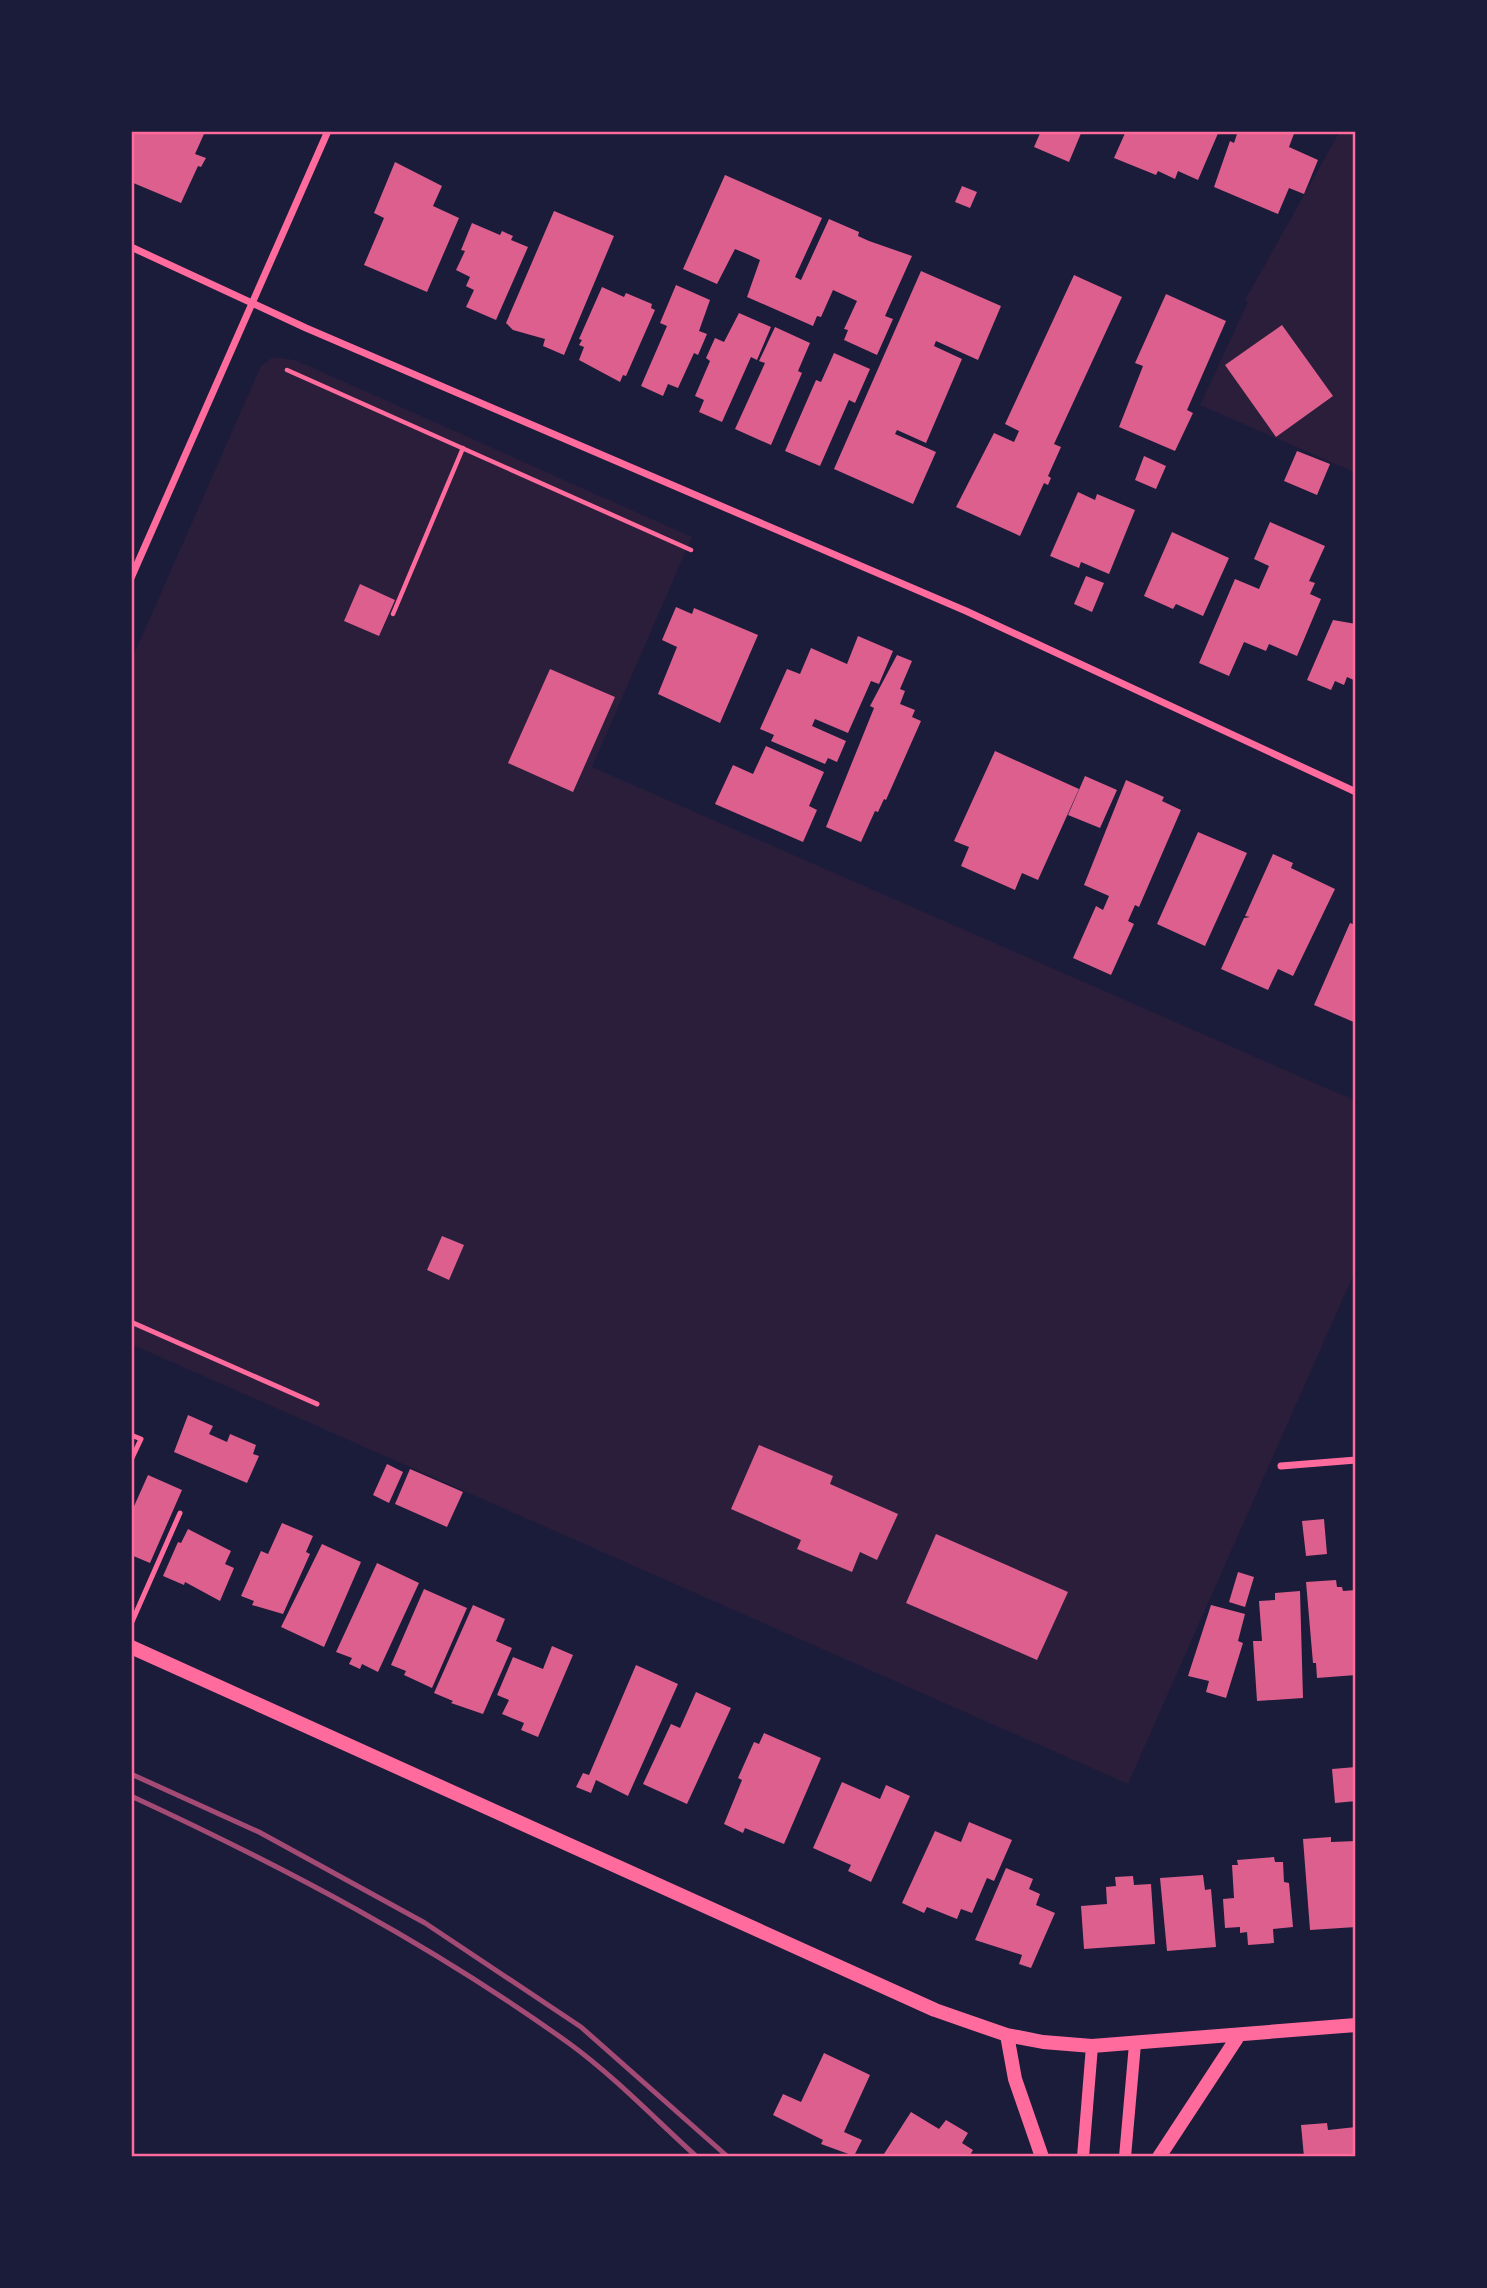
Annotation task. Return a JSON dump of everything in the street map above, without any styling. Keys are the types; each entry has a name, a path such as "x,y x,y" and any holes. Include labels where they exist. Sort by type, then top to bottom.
{"main road":[{"path":"131,1647 935,2010 1007,2035 1043,2042 1092,2046 1135,2045 1356,2025"},
{"path":"1007,2035 1015,2079 1042,2157"},
{"path":"1159,2157 1239,2035"}],"street":[{"path":"131,578 328,131"},
{"path":"131,247 253,304 966,611 1356,792"},
{"path":"1281,1466 1356,1460"},
{"path":"1125,2157 1135,2045"},
{"path":"1083,2157 1092,2046"}],"lane":[{"path":"131,1322 317,1404"},
{"path":"131,1435 141,1439 131,1460"},
{"path":"131,1624 180,1513"}],"path":[{"path":"287,370 691,550"},
{"path":"393,614 463,449"}],"shaded area":[{"path":"1340,131 1356,131 1356,473 1200,405 1248,302 1245,300"},
{"path":"273,357 295,360 692,537 592,767 1356,1101 1356,1269 1128,1784 131,1344 131,661 261,366"}],"building":[{"path":"131,131 204,134 195,154 206,158 201,167 198,166 181,203 131,182"},
{"path":"1041,131 1082,131 1069,162 1034,147"},
{"path":"1126,131 1219,131 1198,180 1178,171 1175,179 1158,171 1156,175 1114,158"},
{"path":"1238,131 1295,131 1289,147 1318,160 1304,194 1289,188 1278,214 1214,187 1230,141 1234,143"},
{"path":"395,162 442,186 433,206 459,218 427,292 364,265 384,218 374,213"},
{"path":"725,175 822,218 795,277 801,280 829,219 859,232 858,236 869,241 912,256 885,316 893,319 877,355 844,340 848,330 844,329 857,301 833,290 821,317 817,316 813,326 747,297 760,260 747,254 735,249 717,284 683,269"},
{"path":"962,186 977,192 970,208 955,202"},
{"path":"554,211 614,236 564,355 543,346 545,339 513,330 506,323"},
{"path":"472,223 500,235 502,231 513,236 511,240 528,247 496,320 466,307 474,290 466,286 470,277 456,270 465,251 461,250"},
{"path":"921,271 1001,306 978,360 936,341 934,346 962,359 926,443 897,430 895,434 936,452 913,504 834,469"},
{"path":"1074,275 1122,297 1054,444 1061,447 1048,476 1051,478 1048,485 1044,483 1020,536 956,507 994,433 1014,442 1019,431 1005,424"},
{"path":"676,285 710,300 699,331 707,334 698,355 694,353 678,388 668,384 663,396 641,386 667,326 660,323"},
{"path":"602,287 624,297 626,293 652,304 651,308 655,310 626,376 623,375 620,382 579,360 584,347 579,345 582,340 579,339"},
{"path":"1166,294 1226,321 1187,410 1193,413 1175,451 1119,427 1143,366 1135,363"},
{"path":"739,313 771,327 757,360 751,357 722,422 699,412 704,400 695,396 710,361 706,358 715,338 724,342"},
{"path":"1282,325 1333,396 1276,437 1225,365"},
{"path":"775,327 810,343 798,371 802,373 771,445 735,429 765,363 759,361"},
{"path":"834,353 870,369 855,403 849,400 820,466 785,451 816,380 821,382"},
{"path":"1297,451 1330,464 1317,495 1284,481"},
{"path":"1144,456 1166,466 1156,489 1135,480"},
{"path":"1078,492 1095,500 1097,494 1135,510 1109,574 1081,562 1079,568 1050,556"},
{"path":"1270,522 1325,546 1309,581 1315,583 1310,594 1321,599 1297,656 1269,644 1266,651 1244,642 1229,676 1199,663 1235,579 1259,589 1269,566 1254,559"},
{"path":"1172,532 1229,558 1203,616 1176,604 1173,609 1144,596"},
{"path":"1086,576 1104,583 1092,612 1074,604"},
{"path":"360,584 395,600 379,636 344,621"},
{"path":"676,607 692,614 694,608 758,635 720,723 658,694 677,647 662,640"},
{"path":"1333,620 1356,624 1356,681 1347,677 1344,685 1335,681 1331,690 1307,680"},
{"path":"858,636 893,651 879,684 871,681 848,733 815,719 812,726 846,741 837,762 828,758 825,764 771,741 774,735 760,729 787,669 800,674 811,648 847,664"},
{"path":"897,655 912,661 900,689 905,691 900,704 915,710 912,717 921,721 886,800 884,799 878,812 875,811 861,842 826,827 874,708 870,706"},
{"path":"550,669 615,697 573,792 508,763"},
{"path":"766,746 824,772 809,806 817,810 803,842 715,804 733,765 753,774"},
{"path":"995,751 1079,789 1038,880 1022,873 1015,890 961,866 969,847 954,841"},
{"path":"1085,776 1117,790 1100,828 1068,815"},
{"path":"1126,780 1164,797 1162,801 1181,810 1139,907 1135,905 1128,921 1134,924 1111,975 1073,958 1096,906 1103,910 1109,896 1084,885"},
{"path":"1198,832 1247,853 1205,946 1157,924"},
{"path":"1273,854 1293,863 1291,868 1335,889 1293,976 1278,969 1268,990 1221,969 1244,918 1250,917 1245,916"},
{"path":"1350,923 1356,925 1356,1023 1314,1005"},
{"path":"442,1236 464,1245 449,1280 427,1270"},
{"path":"188,1415 213,1426 209,1434 227,1442 230,1434 256,1445 253,1454 259,1456 247,1483 174,1452"},
{"path":"759,1445 833,1476 830,1484 898,1514 877,1560 860,1552 852,1572 797,1549 801,1540 731,1509"},
{"path":"387,1464 403,1472 389,1503 373,1495"},
{"path":"410,1469 463,1492 447,1527 395,1504"},
{"path":"148,1475 182,1490 150,1563 131,1555 131,1513"},
{"path":"1324,1519 1327,1554 1306,1556 1302,1521"},
{"path":"282,1523 313,1536 306,1552 310,1554 283,1614 252,1605 254,1601 241,1596 261,1551 268,1554"},
{"path":"188,1529 231,1551 225,1564 234,1568 220,1601 185,1582 184,1585 163,1576 178,1542 181,1543"},
{"path":"936,1534 1068,1592 1037,1660 906,1603"},
{"path":"322,1544 361,1562 324,1647 281,1627"},
{"path":"377,1563 419,1583 378,1672 362,1664 360,1669 349,1664 352,1658 336,1652"},
{"path":"1238,1572 1254,1577 1245,1607 1229,1602"},
{"path":"1336,1580 1337,1587 1342,1587 1343,1591 1356,1590 1356,1675 1317,1678 1316,1663 1313,1663 1306,1582"},
{"path":"424,1589 467,1608 432,1688 404,1675 406,1671 391,1665"},
{"path":"1300,1591 1303,1698 1257,1701 1253,1641 1262,1641 1259,1601 1275,1600 1275,1593"},
{"path":"473,1605 505,1619 496,1641 512,1648 483,1714 451,1703 453,1701 434,1693"},
{"path":"1211,1605 1245,1614 1238,1641 1243,1643 1226,1698 1206,1692 1209,1681 1188,1676"},
{"path":"552,1646 573,1655 538,1737 521,1730 524,1723 502,1714 509,1700 497,1695 513,1657 543,1669"},
{"path":"636,1665 678,1684 628,1796 596,1780 591,1793 576,1787 583,1773 589,1775"},
{"path":"696,1692 731,1708 687,1804 643,1784 671,1724 680,1728"},
{"path":"764,1733 821,1758 784,1844 745,1828 743,1833 724,1824 742,1780 738,1778 754,1742 759,1744"},
{"path":"1356,1767 1356,1801 1335,1803 1332,1769"},
{"path":"842,1782 880,1799 886,1785 910,1796 871,1882 848,1871 851,1865 813,1848"},
{"path":"969,1822 1012,1840 994,1881 987,1878 972,1913 961,1909 957,1919 927,1907 924,1913 902,1903 935,1831 961,1842"},
{"path":"1331,1837 1331,1842 1356,1841 1356,1927 1310,1930 1303,1839"},
{"path":"1274,1857 1275,1862 1283,1862 1284,1882 1289,1883 1293,1927 1273,1929 1274,1943 1248,1945 1247,1932 1240,1933 1240,1927 1225,1928 1223,1899 1234,1898 1232,1865 1238,1865 1237,1860"},
{"path":"1006,1868 1033,1879 1029,1889 1040,1894 1036,1905 1055,1913 1031,1968 1019,1964 1022,1955 975,1940"},
{"path":"1203,1875 1205,1890 1211,1889 1216,1947 1167,1951 1160,1878"},
{"path":"1133,1876 1134,1885 1151,1884 1155,1944 1084,1949 1081,1906 1107,1904 1106,1887 1116,1886 1115,1877"},
{"path":"824,2053 870,2075 844,2132 862,2140 854,2156 821,2144 823,2140 773,2115 783,2094 801,2102"},
{"path":"911,2112 939,2129 946,2120 968,2133 962,2143 973,2150 969,2157 882,2157"},
{"path":"1327,2123 1328,2130 1356,2127 1356,2157 1304,2157 1301,2125"}],"railway":[{"path":"131,1774 259,1832 425,1923 581,2027 728,2157"},
{"path":"131,1796 356,1909 465,1973 587,2057 697,2157"}]}
